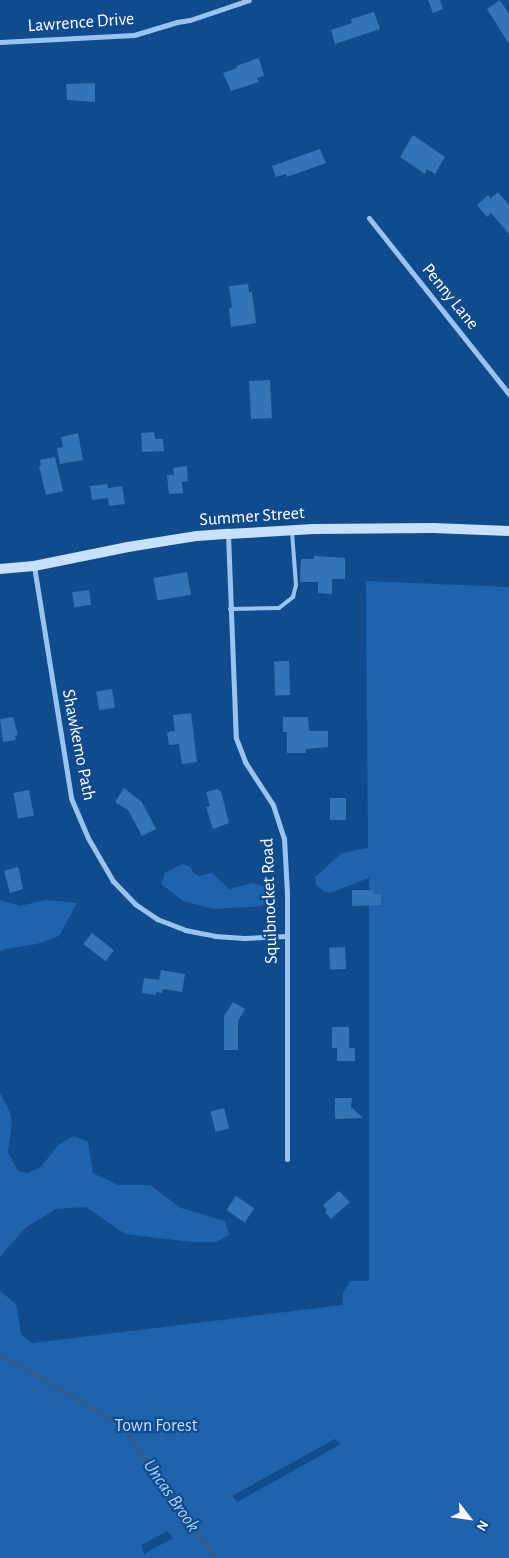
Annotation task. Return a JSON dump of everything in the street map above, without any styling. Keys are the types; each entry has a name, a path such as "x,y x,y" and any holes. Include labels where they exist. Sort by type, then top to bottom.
{"main road":[{"name":"Summer Street","path":"0,569 34,566 128,547 228,534 292,530 433,528 509,531"}],"street":[{"name":"Lawrence Drive","path":"0,42 134,35 190,20 249,0"},
{"name":"Penny Lane","path":"369,218 509,394"},
{"name":"Squibnocket Road","path":"228,534 236,738 245,762 273,805 284,838 287,894 287,1159"},
{"name":"Shawkemo Path","path":"34,566 70,798 88,838 113,881 135,904 157,919 186,930 215,936 244,938 286,936"}],"lane":[{"path":"230,609 279,608 293,597 296,585 292,530"}],"green space":[{"name":"Town Forest","path":"366,581 509,587 509,1558 0,1558 0,1291 16,1304 21,1334 32,1343 343,1305 343,1293 350,1281 369,1281 369,878 333,892 325,892 316,885 315,877 342,853 368,848","holes":["335,1439 341,1444 237,1502 232,1496","167,1531 173,1538 144,1554 142,1545"]},
{"path":"182,864 191,867 193,873 199,876 212,873 229,889 252,883 267,887 263,906 214,909 183,901 161,884 165,873"},
{"path":"0,900 20,906 45,900 77,903 59,936 37,944 0,951"},
{"path":"0,1093 10,1112 12,1124 8,1152 18,1171 28,1173 41,1167 58,1145 74,1136 88,1142 93,1173 118,1185 150,1185 181,1208 225,1221 229,1235 216,1242 192,1242 125,1234 86,1207 56,1209 25,1228 0,1257"}],"building":[{"path":"428,0 440,0 443,9 433,13"},
{"path":"500,0 509,14 509,44 487,9"},
{"path":"374,12 380,29 335,44 331,30 352,23 351,19"},
{"path":"259,58 264,76 257,78 259,82 231,91 223,73"},
{"path":"95,83 95,102 67,100 66,84"},
{"path":"413,135 445,157 435,174 427,169 425,174 400,157"},
{"path":"320,149 326,163 287,177 286,174 276,177 272,166"},
{"path":"498,192 509,205 509,234 491,213 487,217 477,205 488,195 491,198"},
{"path":"248,284 249,292 252,292 256,323 231,327 229,308 232,308 229,286"},
{"path":"270,380 272,418 251,419 249,381"},
{"path":"154,432 155,439 163,439 164,451 142,452 141,433"},
{"path":"78,433 83,460 60,464 57,448 63,447 61,437"},
{"path":"55,457 63,491 46,495 39,466 41,465 40,460"},
{"path":"187,466 188,481 182,482 183,493 169,494 167,475 174,475 173,468"},
{"path":"107,484 108,488 122,486 125,504 109,506 108,498 92,500 90,486"},
{"path":"314,556 345,558 345,579 332,579 332,594 318,593 318,582 300,582 301,559 314,559"},
{"path":"187,572 191,595 158,601 154,578"},
{"path":"89,590 91,605 74,607 72,592"},
{"path":"289,661 290,695 275,696 274,662"},
{"path":"112,689 115,708 99,710 96,692"},
{"path":"191,713 197,762 182,764 179,744 169,745 167,732 175,731 173,715"},
{"path":"13,717 18,735 15,736 16,740 3,742 0,719"},
{"path":"283,717 308,717 309,731 328,731 328,747 306,749 306,753 287,753 287,732 283,732"},
{"path":"124,788 142,802 156,829 142,836 128,810 115,802"},
{"path":"218,789 221,791 229,823 213,829 206,807 210,806 206,792"},
{"path":"29,790 34,816 18,819 13,793"},
{"path":"330,798 346,798 346,820 330,820"},
{"path":"17,867 23,889 10,893 4,871"},
{"path":"352,890 374,890 374,894 381,894 381,905 352,906"},
{"path":"92,933 114,950 105,961 83,944"},
{"path":"345,947 346,969 330,970 329,948"},
{"path":"161,970 185,974 182,992 163,989 162,993 156,992 156,995 142,993 144,978 159,980"},
{"path":"233,1002 245,1009 238,1021 238,1050 224,1050 224,1016"},
{"path":"332,1027 349,1027 349,1048 355,1048 355,1061 337,1061 337,1048 332,1048"},
{"path":"335,1098 352,1098 351,1107 363,1118 335,1119"},
{"path":"224,1108 229,1128 215,1132 210,1111"},
{"path":"339,1191 350,1202 331,1219 325,1212 327,1210 323,1205"},
{"path":"236,1196 254,1208 245,1222 226,1210"}],"waterway":[{"name":"Uncas Brook","path":"0,1355 121,1425 215,1558"}]}
